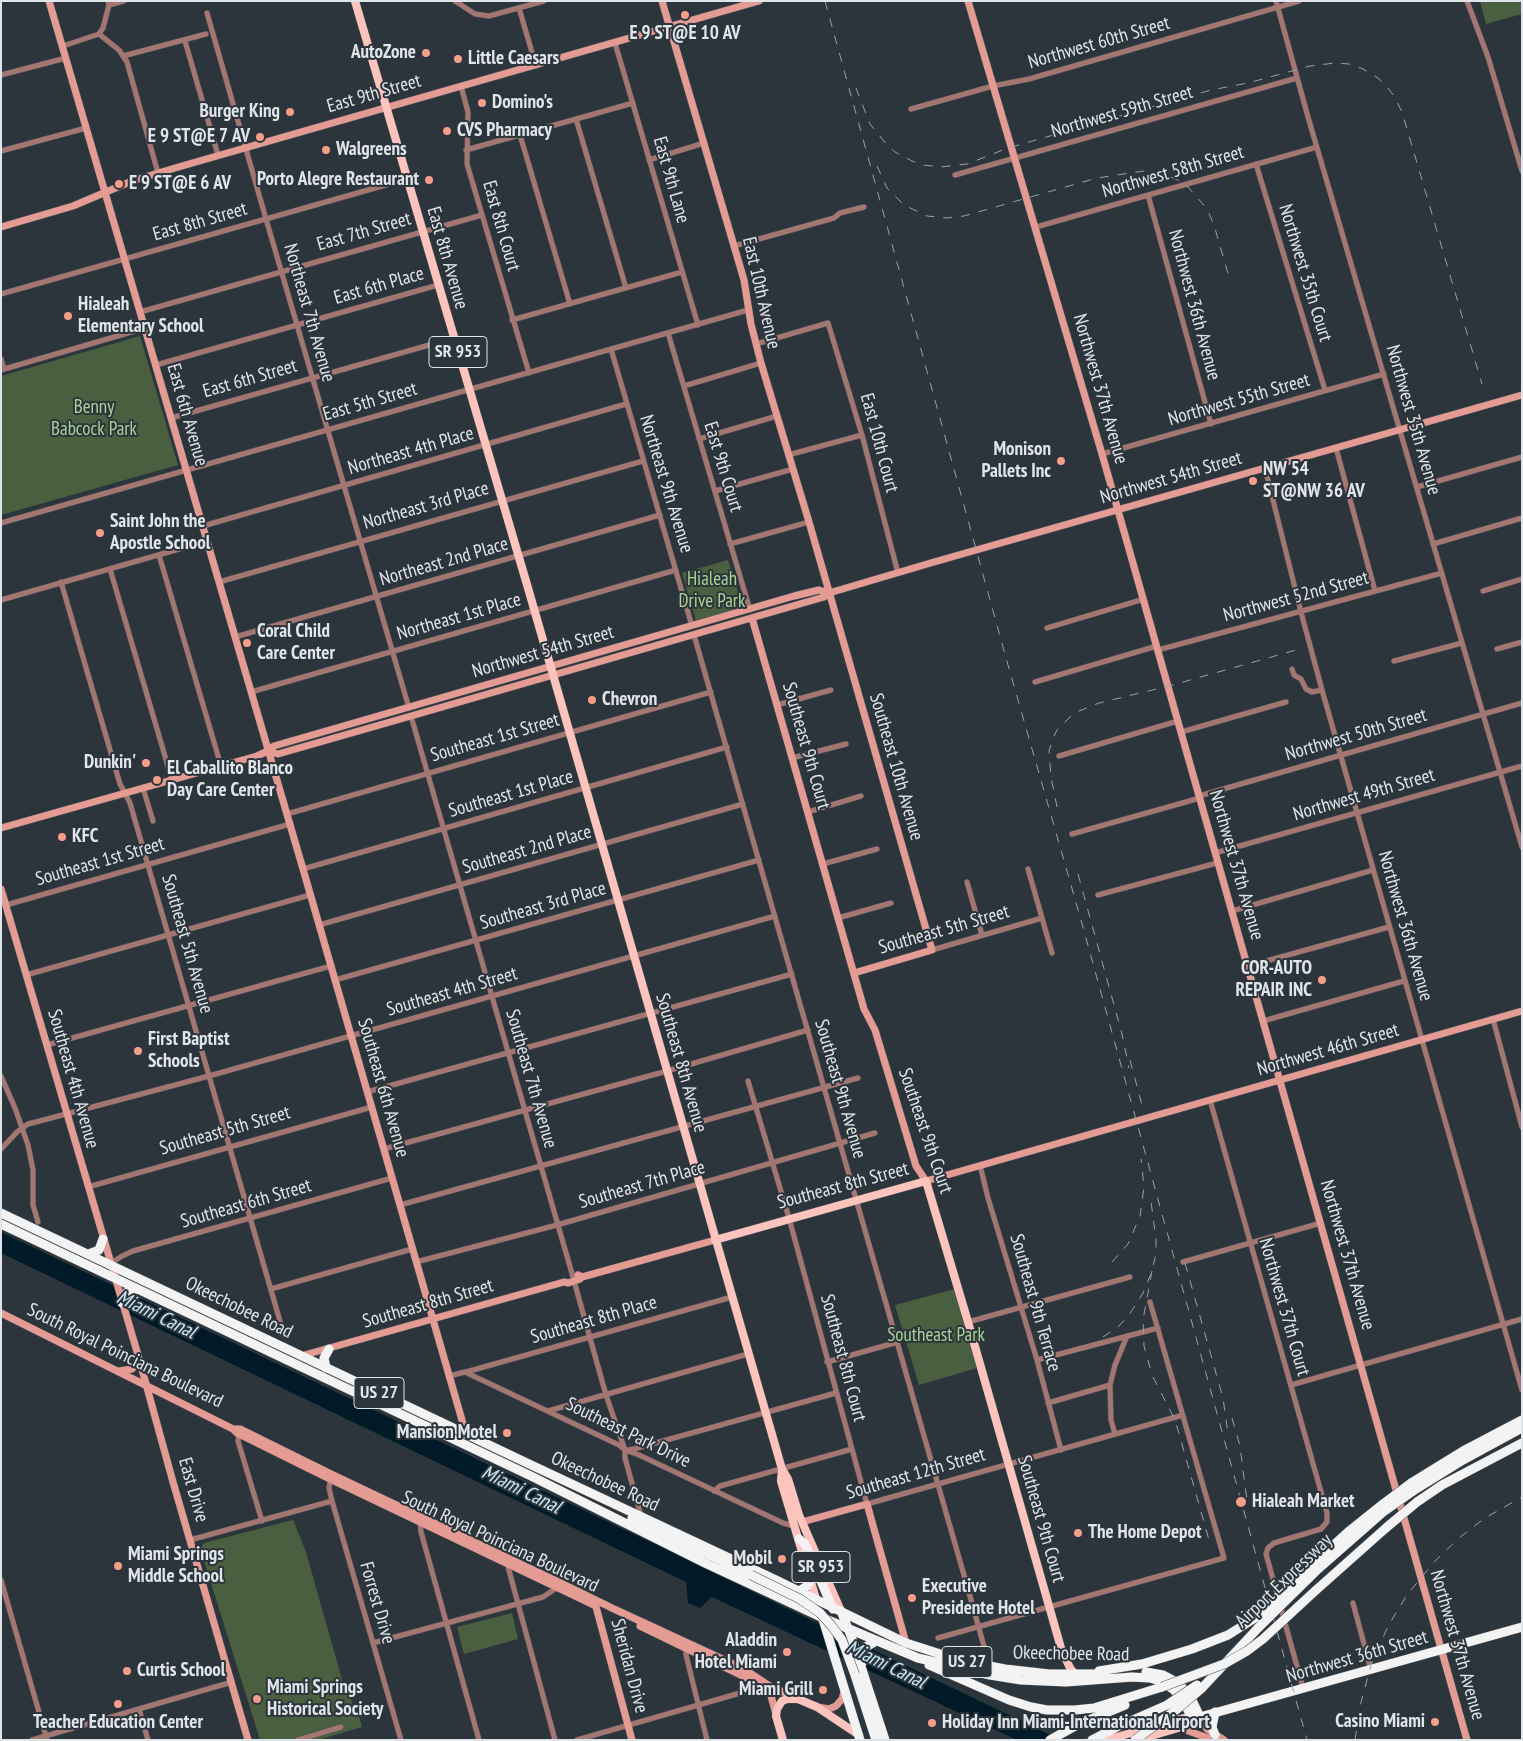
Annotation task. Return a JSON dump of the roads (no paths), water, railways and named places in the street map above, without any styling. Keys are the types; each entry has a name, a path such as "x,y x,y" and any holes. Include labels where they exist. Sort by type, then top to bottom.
{"highway":[{"name":"Okeechobee Road","path":"1,1213 906,1643 988,1667 1022,1672 1060,1674 1142,1672 1163,1675 1173,1680 1186,1691 1196,1719"},
{"name":"Okeechobee Road","path":"1,1224 116,1282 531,1476 825,1622 848,1629 918,1658 990,1676 1042,1682 1075,1682 1136,1677 1150,1678 1163,1682 1174,1690 1196,1719"},
{"path":"89,1254 99,1250 103,1239"},
{"path":"122,1303 125,1294 133,1290"},
{"path":"326,1368 324,1358 329,1348"},
{"path":"276,1356 292,1358 301,1356"},
{"path":"1412,1487 1463,1450 1522,1420"},
{"name":"Airport Expressway","path":"1136,1740 1176,1710 1214,1674 1317,1565 1383,1508 1412,1487 1522,1428"},
{"name":"Airport Expressway","path":"1127,1701 1224,1664 1247,1651 1263,1639 1416,1502 1449,1481 1522,1443"},
{"path":"551,1475 643,1524 800,1599 820,1613 842,1640 860,1671 876,1740"},
{"path":"798,1540 805,1544 836,1609"},
{"path":"1089,1673 1138,1665 1192,1650 1220,1639 1255,1618 1317,1565"},
{"path":"800,1591 811,1580"},
{"name":"SR 953","path":"816,1599 825,1622 859,1737"},
{"name":"SR 953","path":"836,1609 848,1629 860,1671 884,1736"},
{"name":"Northwest 36th Street","path":"1196,1719 1522,1627"},
{"path":"860,1671 865,1646 876,1641"},
{"path":"918,1658 927,1664 1009,1700 1039,1709 1084,1709 1127,1701"},
{"path":"1042,1682 1060,1674"},
{"path":"1092,1740 1167,1705 1200,1686"},
{"path":"1054,1738 1127,1701"},
{"path":"1211,1737 1216,1712"}],"main road":[{"name":"East 8th Avenue","path":"355,1 550,667"},
{"name":"Southeast 8th Avenue","path":"550,667 782,1469"},
{"name":"Southeast 8th Street","path":"716,1240 856,1199 926,1181"},
{"name":"Southeast 9th Court","path":"926,1181 1064,1656 1075,1674"},
{"name":"SR 953","path":"782,1469 788,1479 802,1522 836,1609"},
{"name":"SR 953","path":"782,1469 781,1481 816,1599"},
{"name":"Southeast 9th Court","path":"1060,1674 1064,1665 1064,1656"},
{"path":"783,1740 776,1716 777,1709 782,1701 787,1698 798,1699"},
{"name":"South Royal Poinciana Boulevard","path":"798,1699 817,1707 859,1737"},
{"name":"Northwest 36th Street","path":"1136,1740 1180,1728 1196,1719"},
{"name":"Northwest 36th Street","path":"1106,1740 1196,1719"},
{"path":"884,1736 891,1740"}],"street":[{"name":"East 6th Avenue","path":"49,1 268,751"},
{"path":"63,46 99,34 109,3 124,1"},
{"path":"455,1 475,14 489,16 544,1"},
{"name":"East 10th Avenue","path":"662,1 744,280 748,310 761,363 829,593"},
{"name":"East 9th Street","path":"1,227 73,206 132,181 218,155 759,1"},
{"name":"Northwest 37th Avenue","path":"968,1 1016,158 1118,509 1467,1740"},
{"name":"Northwest 60th Street","path":"911,109 993,86 1029,79 1277,4 1299,1"},
{"path":"1467,1 1488,57 1522,171"},
{"name":"Northwest 35th Avenue","path":"1277,4 1500,772 1519,825 1522,847"},
{"path":"519,8 536,66"},
{"name":"Northeast 7th Avenue","path":"207,13 409,708"},
{"path":"99,34 119,50 127,62 158,173"},
{"path":"123,56 206,34"},
{"path":"185,40 218,155"},
{"name":"East 9th Lane","path":"616,43 698,325"},
{"path":"1,76 66,58"},
{"name":"Northwest 59th Street","path":"955,175 1297,78"},
{"name":"East 8th Court","path":"461,86 468,112 467,164 529,373"},
{"path":"466,150 633,103"},
{"path":"576,119 626,288"},
{"path":"1,151 86,128"},
{"path":"520,135 570,304"},
{"path":"649,160 704,143"},
{"name":"Northwest 58th Street","path":"1036,227 1317,147"},
{"name":"Northwest 35th Court","path":"1256,164 1325,390"},
{"name":"East 8th Street","path":"1,294 407,179"},
{"name":"Northwest 36th Avenue","path":"1148,195 1211,424"},
{"path":"734,246 834,218 840,213 864,207"},
{"name":"East 7th Street","path":"140,312 482,215"},
{"path":"512,320 682,272"},
{"name":"East 6th Place","path":"156,365 438,285"},
{"name":"East 5th Street","path":"1,523 748,310"},
{"name":"East 10th Court","path":"756,344 828,323 862,435 898,573"},
{"path":"1,359 3,370 145,328"},
{"name":"East 9th Court","path":"668,333 715,491 747,610"},
{"name":"East 6th Street","path":"171,418 454,338"},
{"name":"Northeast 9th Avenue","path":"611,349 692,626"},
{"path":"684,386 761,363"},
{"name":"Northwest 55th Street","path":"1102,454 1384,374"},
{"name":"Northwest 54th Street","path":"268,751 278,754 694,635 824,597 829,593 1118,509 1522,395"},
{"name":"Northeast 4th Place","path":"203,526 626,404"},
{"path":"699,439 777,416"},
{"path":"788,455 862,435"},
{"path":"1336,448 1375,591"},
{"path":"1417,487 1522,457"},
{"name":"Northeast 3rd Place","path":"219,582 360,540 643,461"},
{"name":"Northwest 36th Avenue","path":"1265,468 1322,690 1522,1390"},
{"path":"715,491 793,469"},
{"name":"Northeast 2nd Place","path":"235,637 660,516"},
{"path":"1433,544 1522,518"},
{"path":"730,544 808,522"},
{"path":"1,600 207,541"},
{"path":"159,555 221,766"},
{"path":"110,569 172,780"},
{"name":"Northeast 1st Place","path":"251,692 676,570"},
{"name":"Northwest 52nd Street","path":"1035,682 1442,573"},
{"path":"1483,590 1522,579"},
{"name":"Southeast 5th Avenue","path":"61,582 120,784 130,804 148,864 284,1335"},
{"name":"Northwest 54th Street","path":"1,828 221,766 268,751 274,746 747,610 820,590 829,593"},
{"name":"Southeast 10th Avenue","path":"829,593 932,950"},
{"path":"1047,628 1144,600"},
{"path":"694,635 699,630 738,618 747,610"},
{"name":"Southeast 9th Court","path":"752,618 864,1009 875,1030 916,1166 926,1181"},
{"path":"655,646 661,641 684,634 692,626"},
{"name":"Southeast 9th Avenue","path":"694,635 898,1342 985,1650 988,1667"},
{"path":"1497,649 1522,642"},
{"path":"1394,661 1462,643"},
{"path":"1292,668 1294,675 1301,679 1306,689 1312,692 1322,690"},
{"path":"777,706 831,690"},
{"name":"Southeast 1st Street","path":"287,814 711,692"},
{"path":"1181,732 1286,702"},
{"name":"Northwest 50th Street","path":"1072,834 1522,703"},
{"path":"354,732 362,727 397,717 409,708"},
{"name":"Southeast 7th Avenue","path":"411,716 589,1337 625,1450 625,1458 641,1516"},
{"path":"1060,756 1178,721"},
{"path":"792,758 846,744"},
{"name":"Southeast 1st Place","path":"303,869 727,747"},
{"name":"Southeast 6th Avenue","path":"268,751 466,1434"},
{"name":"Northwest 49th Street","path":"1215,852 1522,766"},
{"path":"143,788 153,821"},
{"path":"808,812 861,796"},
{"name":"Southeast 2nd Place","path":"319,925 743,804"},
{"name":"Southeast 1st Street","path":"6,905 290,824"},
{"path":"823,864 877,849"},
{"name":"Southeast 3rd Place","path":"335,980 759,860"},
{"path":"1098,895 1217,863"},
{"path":"1028,869 1052,953"},
{"path":"1232,911 1373,870"},
{"path":"967,882 982,935"},
{"name":"Southeast 4th Avenue","path":"1,889 116,1282"},
{"path":"26,974 310,894"},
{"path":"838,918 891,903"},
{"name":"Southeast 4th Street","path":"22,1128 36,1122 351,1037 775,916"},
{"name":"Southeast 5th Street","path":"854,973 1042,918"},
{"path":"1248,966 1389,926"},
{"path":"47,1046 331,966"},
{"path":"367,1092 792,974"},
{"path":"1263,1022 1404,981"},
{"name":"Northwest 46th Street","path":"1142,1119 1522,1011"},
{"path":"1492,1020 1522,1127"},
{"path":"384,1149 808,1030"},
{"path":"1,1076 22,1128 32,1161 33,1202 38,1222"},
{"path":"400,1205 858,1078"},
{"name":"Southeast 8th Court","path":"748,1081 789,1218 827,1362 888,1573 906,1643"},
{"name":"Northwest 37th Court","path":"1210,1100 1326,1510 1327,1522 1324,1527 1318,1531 1274,1543 1266,1551 1303,1689"},
{"name":"Southeast 5th Street","path":"88,1187 372,1107"},
{"name":"Southeast 8th Street","path":"926,1181 1142,1119"},
{"path":"1,1149 22,1128"},
{"name":"Southeast 7th Place","path":"416,1262 557,1224 875,1133"},
{"name":"Southeast 9th Terrace","path":"980,1165 988,1198 1037,1360 1061,1450"},
{"name":"Southeast 6th Street","path":"110,1264 122,1256 133,1252 392,1178"},
{"path":"1183,1262 1321,1223"},
{"name":"Southeast 8th Street","path":"301,1356 564,1282 568,1283 573,1279 580,1279 716,1240"},
{"path":"271,1289 412,1249"},
{"path":"968,1322 1130,1277"},
{"name":"East Drive","path":"116,1282 248,1740"},
{"name":"Southeast 8th Place","path":"465,1372 732,1297"},
{"path":"938,1638 1224,1558 1150,1302"},
{"name":"South Royal Poinciana Boulevard","path":"1,1313 236,1431 240,1429 420,1522 558,1588 751,1672 756,1678 768,1685 798,1699"},
{"path":"1291,1385 1522,1319"},
{"path":"1037,1360 1158,1328"},
{"path":"1115,1434 1111,1420 1110,1385 1115,1365 1127,1336"},
{"path":"827,1362 898,1342"},
{"path":"547,1411 748,1354"},
{"path":"119,1371 129,1371 134,1368 138,1355"},
{"path":"142,1367 160,1392"},
{"path":"449,1376 465,1372"},
{"name":"Southeast Park Drive","path":"465,1372 619,1445 625,1450 783,1523 794,1526"},
{"path":"1048,1403 1110,1385"},
{"path":"625,1450 634,1450 836,1393"},
{"name":"Southeast 12th Street","path":"802,1522 1183,1415"},
{"path":"236,1431 262,1521"},
{"path":"714,1491 720,1486 852,1449"},
{"name":"South Royal Poinciana Boulevard","path":"331,1477 596,1603 749,1679 756,1678"},
{"name":"Forrest Drive","path":"331,1477 329,1488 332,1501 401,1740"},
{"path":"190,1540 332,1501"},
{"path":"420,1522 421,1532 479,1740"},
{"path":"507,1563 555,1740"},
{"path":"1,1580 3,1595 47,1738"},
{"path":"373,1643 544,1597 558,1588"},
{"path":"1353,1602 1371,1670"},
{"name":"Sheridan Drive","path":"596,1603 632,1740"},
{"path":"686,1648 685,1652 707,1740"},
{"path":"32,1740 47,1738 232,1682"},
{"path":"577,1740 768,1685 776,1716"},
{"path":"817,1707 829,1709 836,1706 842,1699 845,1688"},
{"path":"139,1709 148,1740"},
{"path":"1196,1719 1207,1729 1211,1737"},
{"path":"298,1740 341,1727"},
{"path":"1180,1728 1224,1740"}],"water":[{"name":"Miami Canal","path":"1,1232 1061,1740 1017,1740 712,1597 700,1608 688,1603 686,1582 1,1253"}],"railway":[{"path":"825,1 1307,1740"},
{"path":"856,88 870,124 887,145 895,152 912,161 923,165 941,167 967,164 1008,148 1211,90 1248,83 1310,66 1335,63 1349,64 1363,69 1378,78 1387,87 1402,112 1482,384"},
{"path":"877,166 887,188 904,205 927,216 947,218 964,216 1097,178 1144,171 1165,175 1176,179 1189,188 1207,209 1214,225 1229,277"},
{"path":"1057,807 1051,777 1049,751 1057,730 1074,713 1099,703 1169,686 1303,648"},
{"path":"1078,874 1122,1034 1129,1068"},
{"path":"1130,1060 1143,1109"},
{"path":"1112,1262 1128,1244 1140,1216 1144,1187 1141,1159"},
{"path":"1103,1337 1118,1327 1129,1315 1143,1293 1152,1271 1156,1253 1156,1239 1150,1194"},
{"path":"1185,1263 1223,1398 1228,1434"},
{"path":"1152,1271 1143,1320 1144,1346 1152,1375 1174,1418 1209,1540"},
{"path":"1232,1418 1240,1446 1247,1501"},
{"path":"1355,1740 1360,1706 1371,1665 1388,1626 1407,1595 1434,1562 1459,1538 1485,1518 1522,1497"}],"place":[{"name":"E 9 ST@E 10 AV","path":"685,15"},
{"name":"AutoZone","path":"426,53"},
{"name":"Little Caesars","path":"458,59"},
{"name":"Domino's","path":"482,103"},
{"name":"Burger King","path":"290,112"},
{"name":"CVS Pharmacy","path":"447,131"},
{"name":"E 9 ST@E 7 AV","path":"260,137"},
{"name":"Walgreens","path":"326,150"},
{"name":"Porto Alegre Restaurant","path":"429,180"},
{"name":"E 9 ST@E 6 AV","path":"119,184"},
{"name":"Hialeah Elementary School","path":"68,316"},
{"name":"Monison Pallets Inc","path":"1061,461"},
{"name":"NW 54 ST@NW 36 AV","path":"1253,481"},
{"name":"Saint John the Apostle School","path":"100,533"},
{"name":"Coral Child Care Center","path":"247,643"},
{"name":"Chevron","path":"592,700"},
{"name":"Dunkin'","path":"146,763"},
{"name":"El Caballito Blanco Day Care Center","path":"157,780"},
{"name":"KFC","path":"62,837"},
{"name":"COR-AUTO REPAIR INC","path":"1322,980"},
{"name":"First Baptist Schools","path":"138,1051"},
{"name":"Mansion Motel","path":"507,1433"},
{"name":"Hialeah Market","path":"1241,1502"},
{"name":"The Home Depot","path":"1078,1533"},
{"name":"Mobil","path":"782,1559"},
{"name":"Miami Springs Middle School","path":"118,1566"},
{"name":"Executive Presidente Hotel","path":"912,1598"},
{"name":"Aladdin Hotel Miami","path":"787,1652"},
{"name":"Curtis School","path":"127,1671"},
{"name":"Miami Grill","path":"823,1690"},
{"name":"Miami Springs Historical Society","path":"257,1699"},
{"name":"Teacher Education Center","path":"118,1704"},
{"name":"Casino Miami","path":"1435,1722"},
{"name":"Holiday Inn Miami-International Airport","path":"932,1723"}],"park label":[{"name":"Benny Babcock Park","path":"94,419"},
{"name":"Hialeah Drive Park","path":"712,591"},
{"name":"Southeast Park","path":"936,1336"}]}
